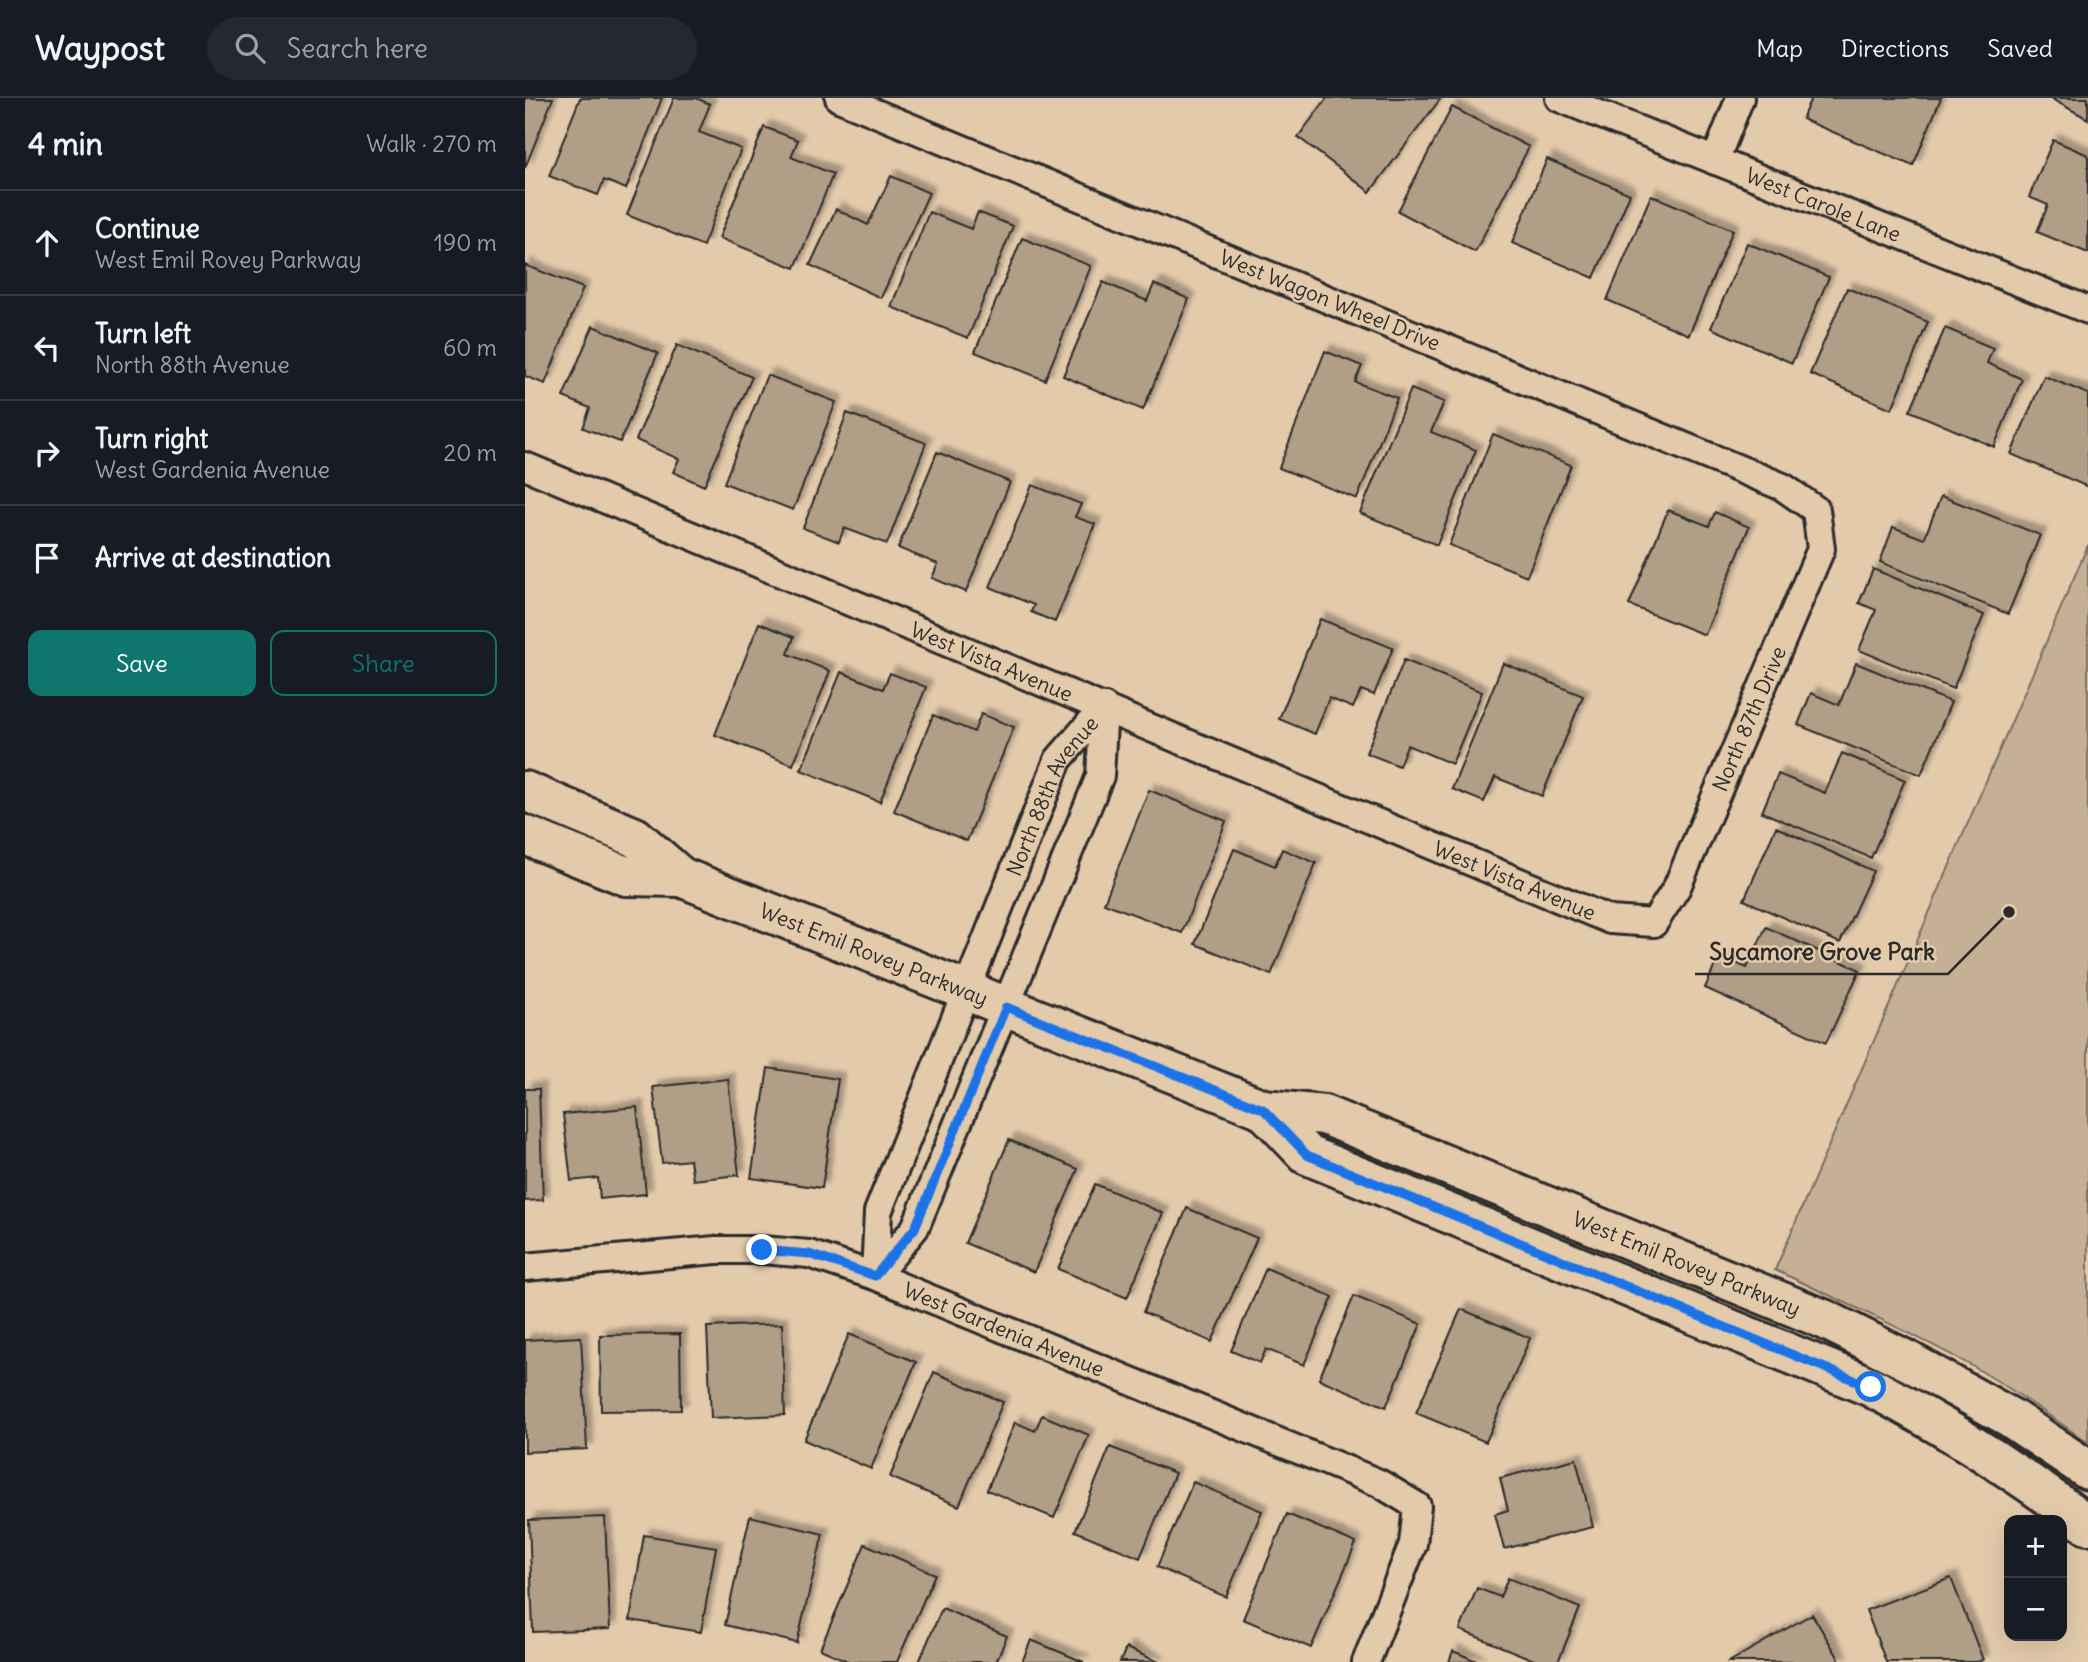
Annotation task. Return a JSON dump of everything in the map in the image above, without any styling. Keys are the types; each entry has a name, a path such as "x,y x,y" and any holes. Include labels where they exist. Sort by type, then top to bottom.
{"street":[{"name":"West Wagon Wheel Drive","path":"839,98 1783,487 1816,510"},
{"name":"West Carole Lane","path":"1559,98 2088,310"},
{"path":"1714,161 1740,98"},
{"name":"West Vista Avenue","path":"525,466 1611,920 1654,923"},
{"name":"North 87th Drive","path":"1654,923 1677,887 1821,549 1816,510"},
{"name":"North 88th Avenue","path":"875,1276 878,1212 1058,760 1104,707"},
{"name":"North 88th Avenue","path":"875,1276 915,1228 1100,776 1104,707"},
{"name":"West Emil Rovey Parkway","path":"525,791 635,837 681,877 1263,1109 1324,1115 1826,1320 1910,1362 2011,1418 2088,1470"},
{"name":"West Emil Rovey Parkway","path":"525,835 626,876 681,877"},
{"name":"West Emil Rovey Parkway","path":"1263,1109 1307,1155 1871,1387 1923,1415 2041,1489 2088,1525"},
{"name":"West Gardenia Avenue","path":"525,1267 716,1250 809,1254 875,1276 1379,1483 1417,1506 1413,1544 1366,1662"}],"shaded area":[{"path":"2088,545 2088,1443 2017,1393 1972,1366 1899,1328 1775,1270"}],"building":[{"path":"525,98 553,98 525,168"},
{"path":"580,98 662,98 626,189 604,180 598,195 549,176"},
{"path":"674,98 696,98 710,104 699,132 741,149 703,246 627,215"},
{"path":"1327,98 1441,98 1370,192 1298,137"},
{"path":"1811,98 1941,98 1913,166 1802,119"},
{"path":"2050,98 2088,98 2088,119"},
{"path":"1452,107 1529,147 1475,252 1398,211"},
{"path":"764,127 798,140 791,157 833,174 795,268 719,238"},
{"path":"2053,140 2088,155 2088,253 2037,232 2048,205 2029,197"},
{"path":"1547,159 1630,194 1594,278 1512,243"},
{"path":"891,176 929,193 881,298 810,265 836,209 868,225"},
{"path":"1651,195 1733,230 1689,335 1607,300"},
{"path":"929,212 971,229 978,212 1013,226 968,338 891,307"},
{"path":"1022,238 1091,266 1045,380 975,352"},
{"path":"1747,243 1829,277 1792,363 1711,328"},
{"path":"525,265 583,288 545,384 525,376"},
{"path":"1103,282 1147,301 1154,284 1189,299 1143,410 1063,376"},
{"path":"1847,288 1928,322 1892,409 1810,374"},
{"path":"593,326 658,353 620,442 583,428 590,408 563,397"},
{"path":"1945,328 1993,348 1987,363 2022,379 1994,447 1910,411"},
{"path":"677,345 752,377 704,486 673,472 679,459 636,440"},
{"path":"1325,351 1362,366 1355,382 1397,398 1357,499 1279,468"},
{"path":"767,375 836,402 793,510 724,483"},
{"path":"2044,376 2088,394 2088,487 2011,454"},
{"path":"1411,389 1444,402 1431,432 1476,450 1437,545 1360,513"},
{"path":"847,413 926,443 887,544 844,528 839,542 803,528"},
{"path":"1493,434 1571,465 1527,576 1449,545"},
{"path":"937,452 1010,482 966,592 932,578 938,564 898,548"},
{"path":"1032,485 1081,504 1075,517 1095,524 1055,622 1031,612 1034,605 990,587"},
{"path":"1941,496 2040,535 2008,614 1880,562 1893,527 1924,539"},
{"path":"1668,510 1709,526 1715,512 1749,527 1705,635 1629,605"},
{"path":"1873,569 1984,615 1953,689 1859,650 1876,610 1859,603"},
{"path":"1320,619 1393,648 1374,695 1361,690 1353,708 1329,698 1315,734 1279,719"},
{"path":"759,623 794,637 788,654 830,671 793,765 715,735"},
{"path":"1404,660 1482,692 1452,764 1407,745 1399,766 1366,753"},
{"path":"1503,663 1583,696 1542,796 1495,777 1484,802 1452,789"},
{"path":"1856,663 1951,702 1921,775 1798,725 1811,693 1839,705"},
{"path":"841,672 883,689 890,673 926,687 880,802 801,770"},
{"path":"981,714 1014,727 967,841 894,811 933,715 974,732"},
{"path":"1842,753 1905,780 1871,858 1762,812 1778,774 1825,793"},
{"path":"1149,790 1226,821 1182,933 1104,903"},
{"path":"1776,827 1873,871 1840,943 1744,900"},
{"path":"1234,849 1275,866 1282,849 1316,863 1271,975 1195,944"},
{"path":"1766,927 1860,970 1826,1043 1705,988 1719,956 1747,968"},
{"path":"768,1068 838,1079 822,1188 751,1178"},
{"path":"728,1079 739,1175 693,1180 690,1160 662,1163 653,1087"},
{"path":"525,1089 539,1089 543,1200 525,1201"},
{"path":"637,1107 646,1194 600,1199 598,1178 571,1181 563,1114"},
{"path":"1009,1140 1078,1169 1034,1272 965,1243"},
{"path":"1095,1184 1163,1213 1127,1298 1058,1269"},
{"path":"1187,1208 1257,1238 1212,1342 1143,1312"},
{"path":"1266,1268 1333,1297 1304,1365 1266,1349 1260,1363 1231,1351"},
{"path":"1354,1296 1421,1324 1386,1407 1319,1379"},
{"path":"1461,1309 1530,1338 1486,1442 1416,1413"},
{"path":"782,1324 785,1415 711,1418 707,1327"},
{"path":"680,1334 681,1410 601,1411 600,1335"},
{"path":"849,1334 916,1362 871,1469 804,1440"},
{"path":"581,1337 587,1449 525,1452 525,1340"},
{"path":"934,1372 1003,1402 959,1506 890,1477"},
{"path":"1042,1415 1089,1435 1054,1518 987,1490 1015,1422 1035,1431"},
{"path":"1110,1447 1175,1473 1140,1558 1075,1531"},
{"path":"1576,1459 1593,1527 1504,1549 1495,1514 1508,1510 1500,1478"},
{"path":"1193,1482 1262,1511 1226,1597 1157,1567"},
{"path":"1287,1514 1356,1543 1311,1648 1243,1619"},
{"path":"750,1516 823,1534 797,1643 725,1625"},
{"path":"605,1517 610,1629 533,1632 529,1520"},
{"path":"644,1535 716,1547 701,1632 630,1620"},
{"path":"865,1544 935,1574 897,1662 850,1662 820,1649"},
{"path":"1508,1578 1580,1608 1558,1662 1539,1662 1460,1630 1477,1588 1500,1597"},
{"path":"1951,1578 1983,1660 1886,1662 1866,1610"},
{"path":"942,1608 1007,1636 996,1662 919,1662"},
{"path":"1812,1614 1841,1662 1729,1662"},
{"path":"1031,1640 1084,1662 1022,1662"},
{"path":"1126,1648 1159,1662 1120,1662"},
{"path":"1453,1651 1479,1662 1449,1662"}],"place":[{"name":"Sycamore Grove Park","path":"2009,912"}],"route":[{"path":"762,1250 809,1254 875,1276 915,1228 1006,1007 1263,1109 1307,1155 1871,1387"}]}
